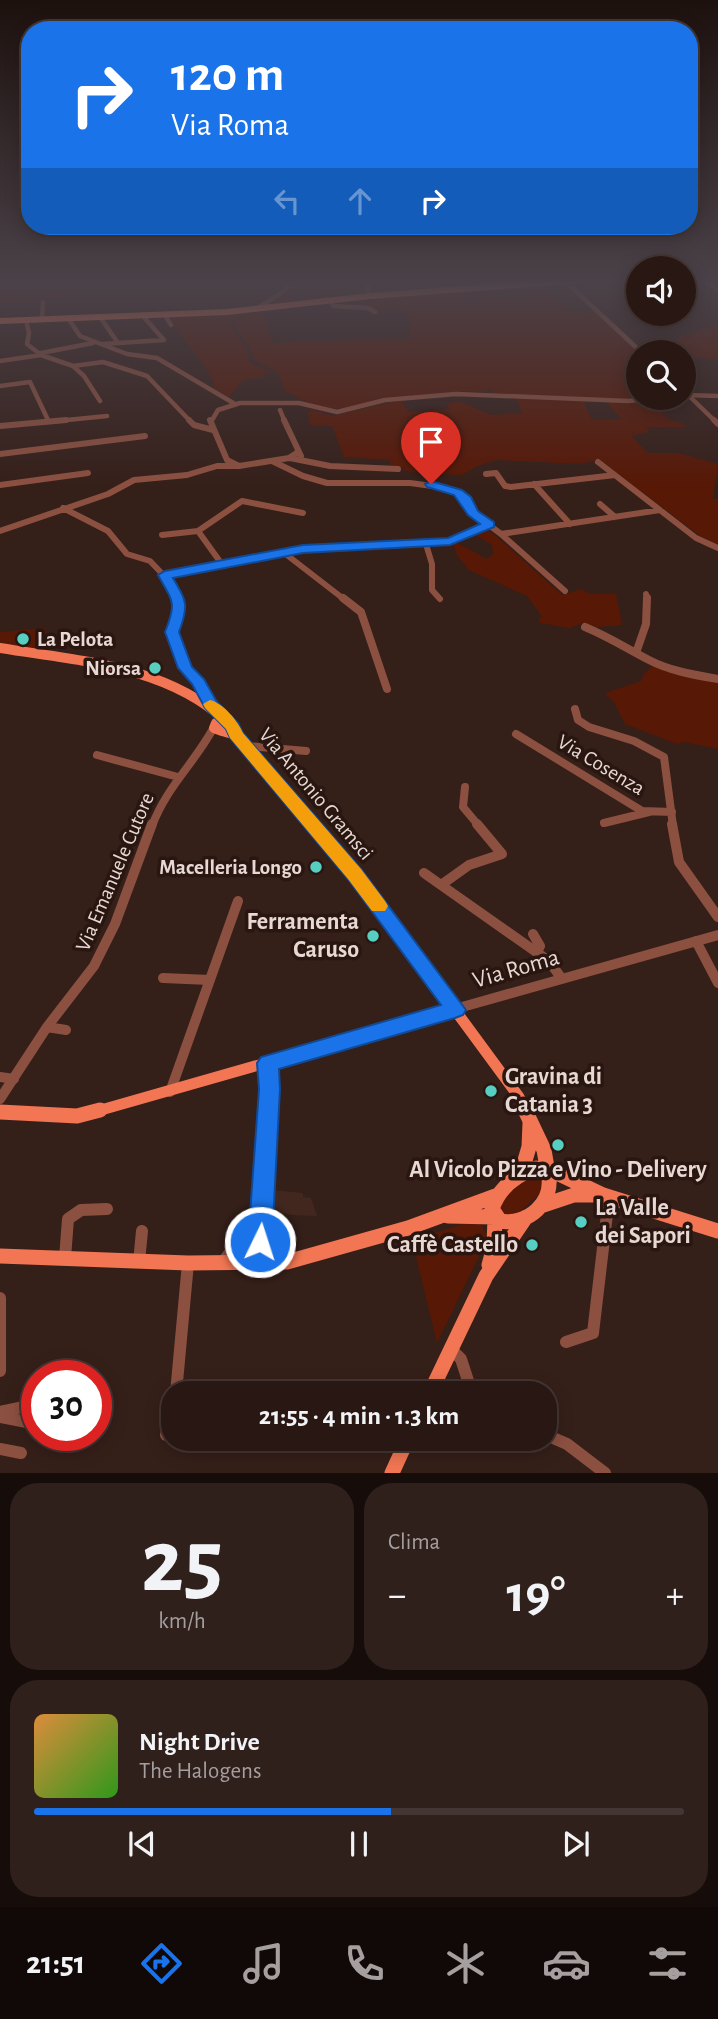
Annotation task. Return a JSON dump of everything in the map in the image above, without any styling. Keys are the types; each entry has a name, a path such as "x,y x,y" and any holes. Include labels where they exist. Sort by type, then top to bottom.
{"main road":[{"path":"0,649 136,673 169,682 210,704 224,727"},
{"path":"193,695 224,727"},
{"name":"Via Antonio Gramsci","path":"224,727 247,746 355,874 519,1097 551,1170"},
{"name":"Via Roma","path":"0,1112 76,1116 170,1092 455,1010"},
{"path":"520,1174 529,1147 530,1123"},
{"path":"0,1256 139,1262 287,1262 323,1254 444,1216 498,1195 520,1174 536,1168 551,1170 606,1196 718,1231"},
{"path":"541,1206 552,1189 551,1170"},
{"path":"486,1276 494,1247 495,1217 492,1209 498,1195"},
{"path":"444,1216 478,1219 495,1217 506,1223 526,1217 541,1206 574,1195 606,1196"},
{"path":"436,1381 486,1276 526,1217"},
{"path":"391,1473 402,1451"}],"street":[{"path":"33,349 40,354 73,366 100,401"},
{"path":"0,361 69,349"},
{"path":"110,349 127,354 153,356 235,404"},
{"path":"73,366 103,362 147,376 194,425 213,430"},
{"path":"0,386 30,382 48,420"},
{"path":"280,410 288,405 342,412 384,400 456,394 564,396 626,401"},
{"path":"696,395 718,396"},
{"path":"255,403 274,405 280,410 303,458 316,463"},
{"path":"243,466 230,462 223,454 210,421 214,413 235,404 299,403 312,407"},
{"path":"696,403 718,424"},
{"path":"0,426 107,416"},
{"path":"0,454 145,436"},
{"path":"289,458 299,452"},
{"path":"0,531 108,494 134,480 187,475 210,467 220,461 223,454"},
{"path":"210,467 243,466 289,458 398,470"},
{"path":"272,461 303,476 327,483 411,483 447,488 463,496 473,513 565,591"},
{"path":"598,461 696,538 718,548"},
{"path":"0,485 88,473"},
{"path":"486,474 496,473 508,486 615,475"},
{"path":"534,484 570,524"},
{"path":"162,535 198,531 242,501 303,513"},
{"path":"600,504 615,517"},
{"path":"63,508 108,531 127,554 150,561 165,575 180,602 173,637 186,668 199,682 210,704"},
{"path":"501,534 660,510"},
{"path":"165,575 283,552 425,541 450,542 489,525"},
{"path":"198,531 221,563"},
{"path":"425,541 432,564 432,590 440,599"},
{"path":"283,552 361,611 387,689"},
{"path":"636,653 646,626 646,594"},
{"path":"586,627 681,672 718,679"},
{"path":"575,709 578,720 589,728 603,734 625,737 662,755 666,760 666,787 679,862 718,917"},
{"name":"Via Emanuele Cutore","path":"0,1099 47,1027 101,954 162,801 206,742 224,727"},
{"name":"Via Cosenza","path":"516,734 649,813 671,812"},
{"path":"247,746 306,751"},
{"path":"97,755 178,777"},
{"path":"441,885 469,864 502,854 463,807 465,787"},
{"path":"604,823 649,813"},
{"path":"424,873 549,961 562,979"},
{"path":"170,1092 238,901"},
{"path":"533,934 540,946 537,952"},
{"name":"Via Roma","path":"455,1010 718,935"},
{"path":"696,941 718,983"},
{"path":"163,978 210,979"},
{"path":"47,1027 66,1030"},
{"path":"258,1264 270,1089 268,1063"},
{"path":"0,1077 14,1079"},
{"path":"565,1342 593,1333 606,1196"},
{"path":"65,1258 68,1219 81,1210 107,1209"},
{"path":"222,1263 254,1220 261,1220"},
{"path":"139,1262 142,1231"},
{"path":"177,1381 188,1263"},
{"path":"0,1298 0,1371"},
{"path":"451,1349 461,1359 467,1381"},
{"path":"0,1412 21,1407"},
{"path":"0,1417 21,1421"},
{"path":"557,1438 605,1473"},
{"path":"0,1449 21,1453"}],"shaded area":[{"path":"192,349 246,349 250,363 273,373 266,373 261,378 243,380 229,397 214,388 203,364"},
{"path":"250,349 626,349 626,400 492,393 491,389 488,389 488,392 373,399 374,402 360,405 327,408 307,402 284,390 278,372 254,360"},
{"path":"696,349 718,349 718,359 696,358"},
{"path":"515,395 582,398 592,420 621,419 608,404 612,401 626,401 626,410 659,410 667,419 684,424 685,427 647,427 648,432 631,436 648,453 678,453 718,464 713,499 718,499 718,545 700,536 600,460 579,464 497,460 477,466 462,475 409,472 404,470 404,467 391,466 390,460 344,457 332,426 310,425 308,413 312,410 333,416 401,400 408,412 449,409 447,404 459,401 492,415 522,413"},
{"path":"487,528 562,595 582,589 589,594 616,594 622,625 598,627 583,623 570,628 540,623 539,618 543,618 527,596 469,570 457,555 453,544 458,543 487,559 493,554 492,545 475,535"},
{"name":"La Pelota","path":"46,628 47,650 0,645 0,632"},
{"path":"654,664 718,681 718,749 685,742 677,744 625,724 614,702 605,693 641,681"},
{"path":"530,1175 540,1176 544,1190 517,1214 504,1215 499,1209 501,1200"},
{"path":"271,1190 303,1193 303,1197 311,1198 317,1216 267,1210"},
{"path":"466,1223 480,1223 487,1234 487,1240 437,1343 412,1240"}],"slow traffic":[{"path":"210,704 233,727 236,735 355,874 378,906"}],"place":[{"name":"La Pelota","path":"23,639"},
{"name":"Niorsa","path":"155,668"},
{"name":"Macelleria Longo","path":"316,867"},
{"name":"Ferramenta Caruso","path":"373,936"},
{"name":"Gravina di Catania 3","path":"491,1091"},
{"name":"Al Vicolo Pizza e Vino - Delivery","path":"558,1145"},
{"name":"La Valle dei Sapori","path":"581,1222"},
{"name":"Caffè Castello","path":"532,1245"}],"route":[{"path":"260,1242 270,1089 268,1063 455,1010 355,874 236,735 233,727 210,704 199,682 186,668 173,637 180,602 165,575 303,549 378,543 450,542 489,525 473,513 458,492 431,484"}]}
